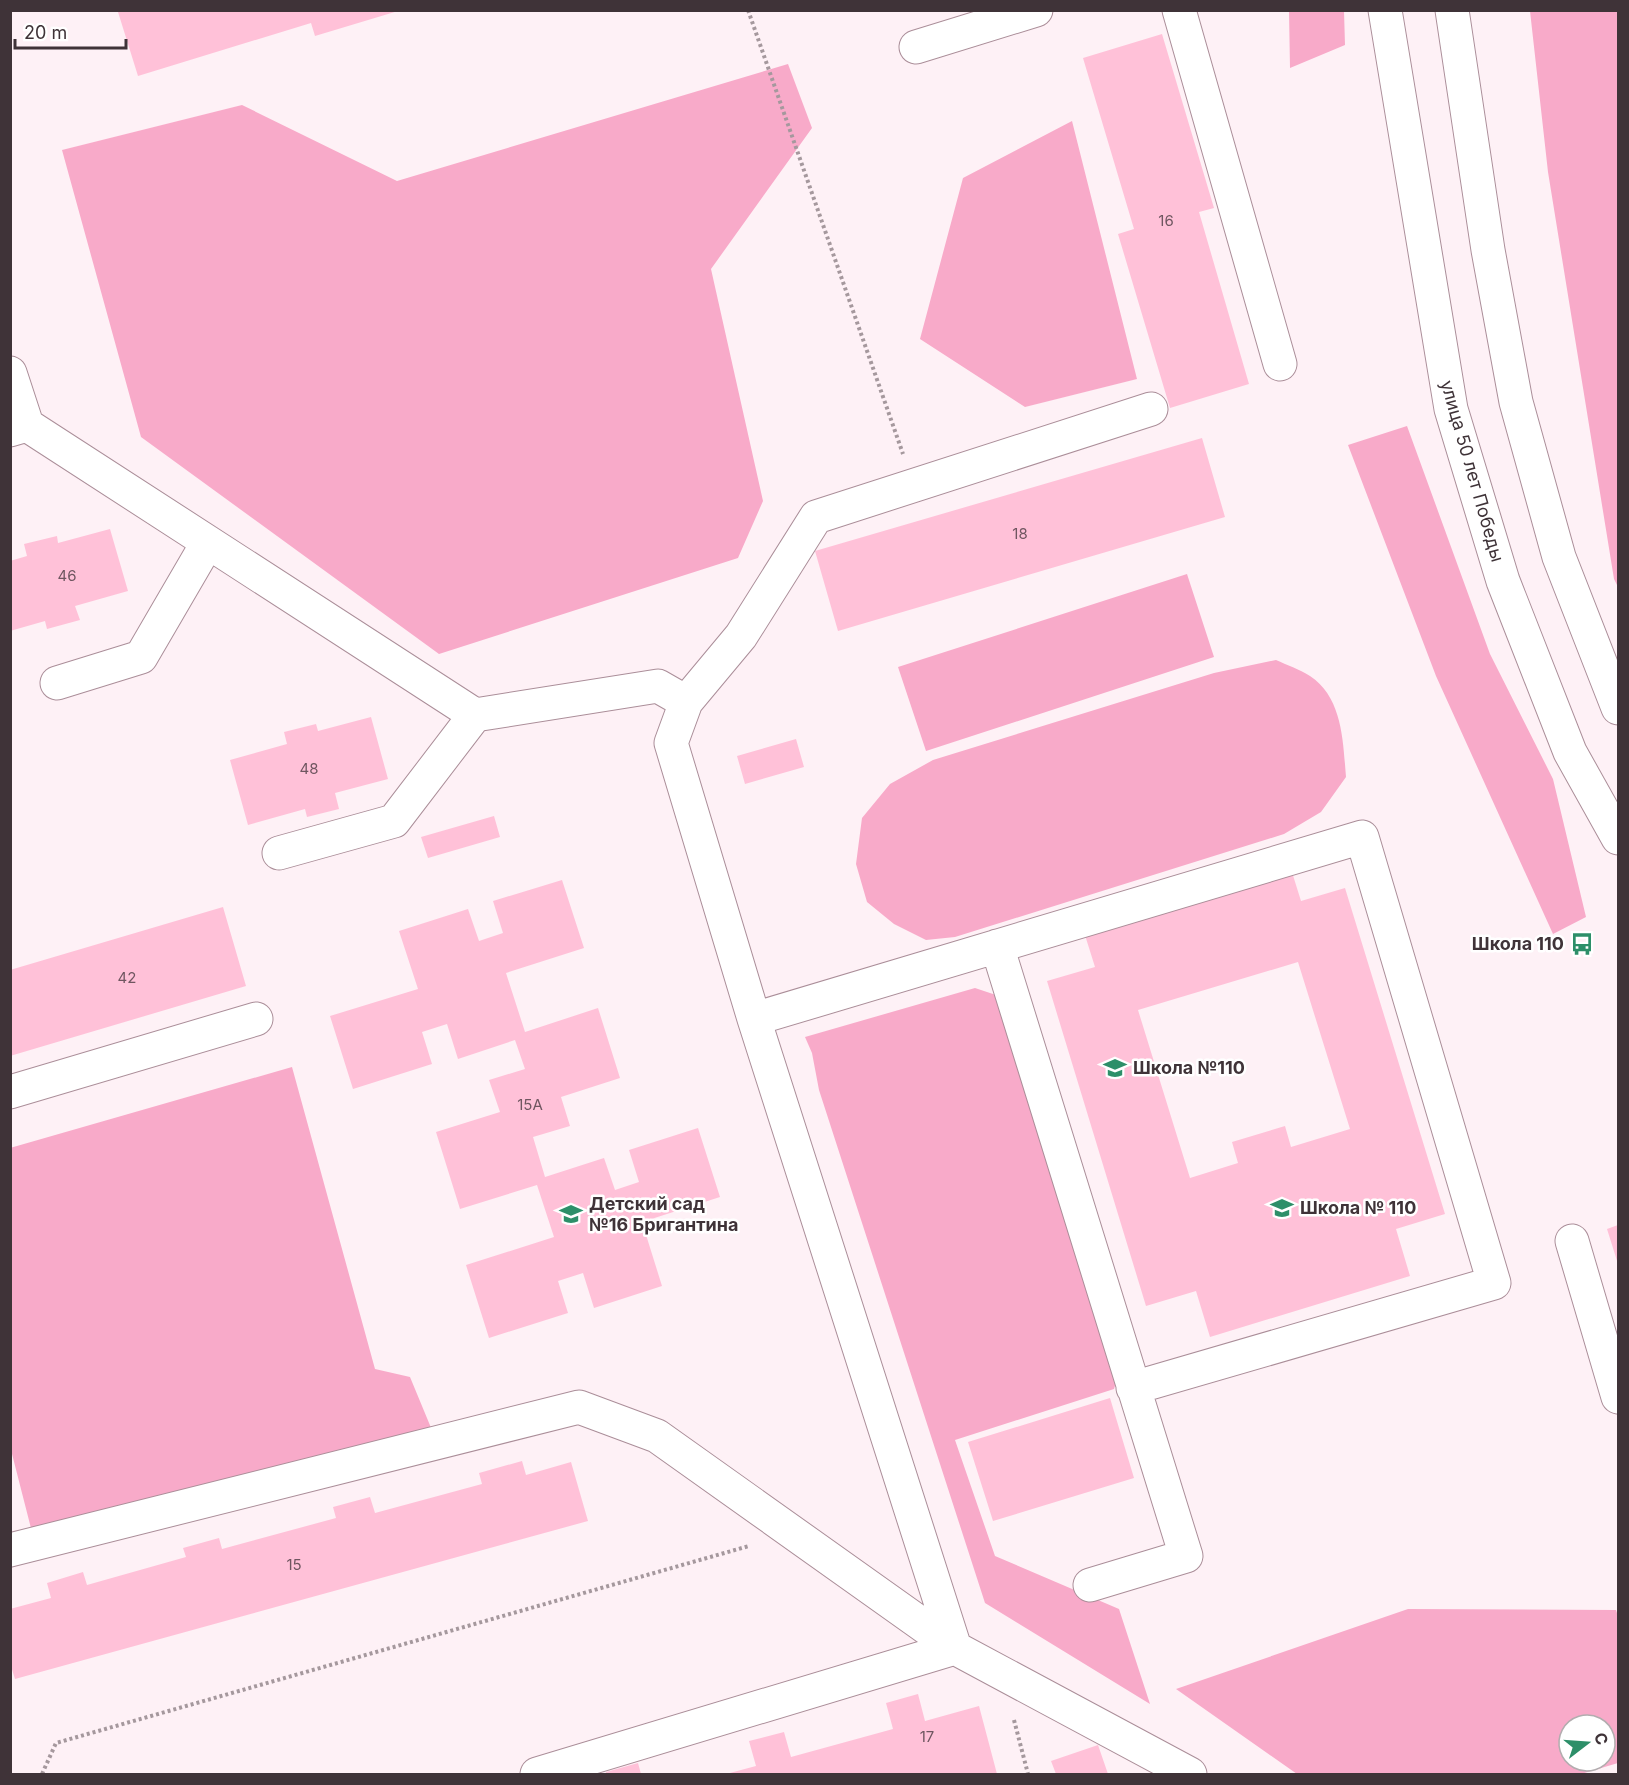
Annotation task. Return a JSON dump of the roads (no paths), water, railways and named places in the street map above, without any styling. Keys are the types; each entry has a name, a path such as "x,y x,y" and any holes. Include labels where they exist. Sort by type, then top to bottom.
{"street":[{"path":"916,47 1036,10"},
{"path":"1179,10 1280,364"},
{"name":"улица 50 лет Победы","path":"1385,10 1451,409 1503,581 1570,752 1618,838"},
{"path":"1452,10 1488,250 1516,402 1560,557 1618,708"},
{"path":"10,373 19,428 208,542 475,715 658,686 686,702"},
{"path":"955,1648 754,1019 671,743 686,702 741,636 816,517 1151,408"},
{"path":"57,683 141,657 208,542"},
{"path":"279,853 394,821 475,715"},
{"path":"754,1019 1362,837 1494,1283 1133,1388"},
{"path":"997,946 1185,1556 1090,1585"},
{"path":"10,1092 256,1019"},
{"path":"1572,1241 1618,1397"},
{"path":"10,1550 579,1407 657,1436 955,1648 1190,1774"},
{"path":"537,1774 955,1648"}],"place":[{"name":"Школа 110","path":"1582,944"},
{"name":"Школа №110","path":"1115,1068"},
{"name":"Школа № 110","path":"1282,1208"},
{"name":"Детский сад №16 Бригантина","path":"571,1214"}]}
